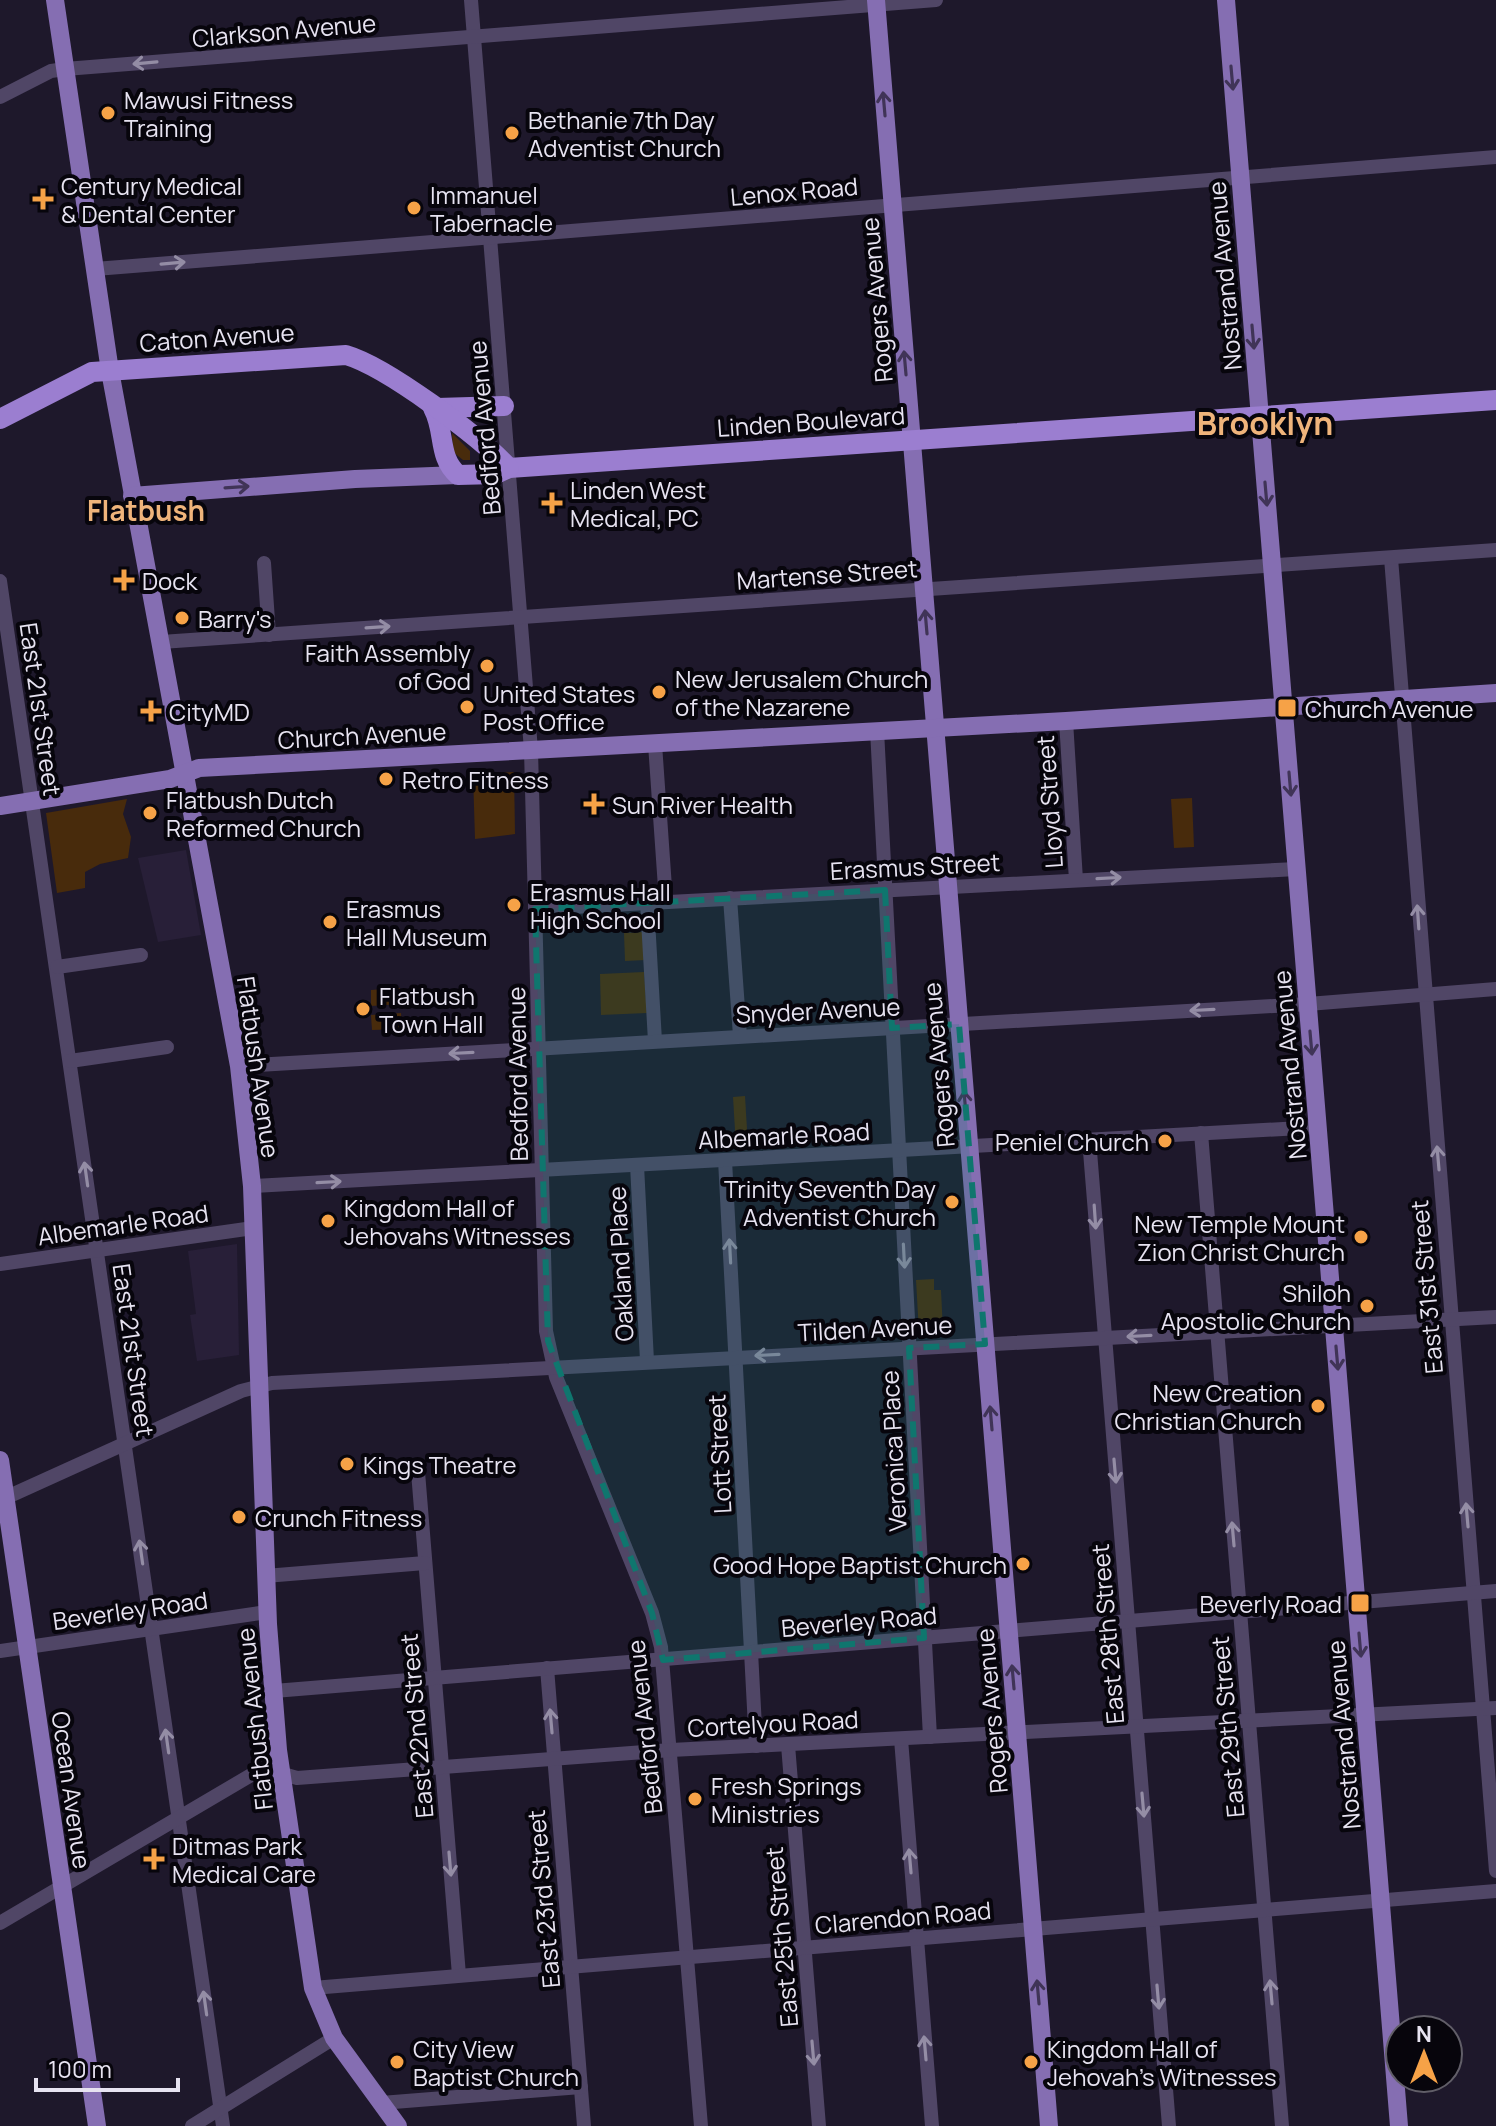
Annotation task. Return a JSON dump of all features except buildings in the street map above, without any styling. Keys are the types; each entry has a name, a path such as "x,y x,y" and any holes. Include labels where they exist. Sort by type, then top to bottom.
{"highway":[{"name":"Caton Avenue","path":"0,419 92,372 346,355 365,361 454,420 509,468"},
{"name":"Linden Boulevard","path":"458,475 496,474 509,468 1496,400"},
{"path":"458,475 443,455 440,427 433,408 504,406"}],"main road":[{"name":"Flatbush Avenue","path":"55,0 110,371 239,1066 252,1186 267,1612 281,1773 313,1988 334,2038 398,2126"},
{"name":"Nostrand Avenue","path":"1226,0 1399,2126"},
{"name":"Rogers Avenue","path":"876,2 1049,2126"},
{"name":"Linden Boulevard","path":"132,496 355,479 458,475"},
{"name":"Church Avenue","path":"0,806 199,768 1066,721 1496,693"},
{"name":"Ocean Avenue","path":"0,1460 97,2126"}],"street":[{"name":"Bedford Avenue","path":"471,0 531,750 546,1331 553,1366 652,1613 663,1660 701,2126"},
{"name":"Clarkson Avenue","path":"0,97 51,71 65,69 876,2 936,0"},
{"name":"Lenox Road","path":"95,269 1496,157"},
{"name":"Martense Street","path":"161,642 1496,550"},
{"name":"East 31st Street","path":"1391,558 1473,1593 1490,1708 1496,1871"},
{"path":"264,563 269,635"},
{"name":"East 21st Street","path":"0,581 223,2126"},
{"name":"Lloyd Street","path":"1066,721 1076,880"},
{"name":"Veronica Place","path":"877,730 930,1737"},
{"path":"655,744 666,902"},
{"name":"Erasmus Street","path":"535,909 1296,869"},
{"path":"730,898 740,1036"},
{"path":"647,903 655,1041"},
{"path":"57,967 141,955"},
{"name":"Snyder Avenue","path":"239,1066 1308,1004 1496,989"},
{"path":"70,1061 167,1047"},
{"name":"Albemarle Road","path":"252,1186 1318,1127"},
{"name":"East 29th Street","path":"1201,1133 1282,2126"},
{"name":"East 28th Street","path":"1089,1139 1169,2126"},
{"name":"Lott Street","path":"725,1160 756,1746"},
{"name":"Oakland Place","path":"637,1165 647,1361"},
{"name":"Albemarle Road","path":"0,1264 253,1228"},
{"name":"Tilden Avenue","path":"257,1386 553,1366 1496,1317"},
{"path":"5,1498 257,1386"},
{"name":"East 22nd Street","path":"418,1472 459,1975"},
{"path":"265,1576 425,1563"},
{"name":"Beverley Road","path":"274,1691 1496,1591"},
{"name":"Beverley Road","path":"0,1651 267,1612"},
{"name":"East 23rd Street","path":"547,1668 584,2126"},
{"name":"Cortelyou Road","path":"0,1923 263,1768 297,1778 671,1750 1490,1708"},
{"path":"901,1739 932,2126"},
{"name":"East 25th Street","path":"788,1745 819,2126"},
{"name":"Clarendon Road","path":"313,1988 1496,1891"},
{"path":"192,2126 334,2038"},
{"path":"381,2103 581,2087"}],"highlighted area":[{"path":"885,890 892,1028 959,1024 985,1344 909,1348 924,1638 663,1660 652,1613 548,1341 535,909"}],"shaded area":[{"path":"452,433 470,451 470,460 463,460 453,452"},
{"path":"514,772 515,834 475,839 473,774"},
{"path":"1192,798 1194,847 1174,848 1171,799"},
{"path":"127,799 123,814 131,837 128,858 100,864 85,872 85,888 57,893 46,813"},
{"path":"186,850 201,935 158,942 138,858"},
{"path":"644,932 646,960 625,961 624,933"},
{"path":"644,972 647,1013 601,1015 600,974"},
{"path":"400,988 401,1004 371,1006 371,990"},
{"path":"401,1013 402,1029 372,1030 371,1015"},
{"path":"745,1096 748,1146 736,1147 733,1097"},
{"path":"237,1244 239,1355 197,1361 190,1315 196,1314 188,1251"},
{"path":"934,1279 934,1290 941,1290 943,1331 919,1333 916,1280"}],"place":[{"name":"Mawusi Fitness Training","path":"108,113"},
{"name":"Bethanie 7th Day Adventist Church","path":"512,133"},
{"name":"Century Medical & Dental Center","path":"43,199"},
{"name":"Immanuel Tabernacle","path":"414,208"},
{"name":"Linden West Medical, PC","path":"552,503"},
{"name":"Dock","path":"124,580"},
{"name":"Barry's","path":"182,618"},
{"name":"Faith Assembly of God","path":"487,666"},
{"name":"New Jerusalem Church of the Nazarene","path":"659,692"},
{"name":"United States Post Office","path":"467,707"},
{"name":"Church Avenue","path":"1287,708"},
{"name":"CityMD","path":"151,711"},
{"name":"Retro Fitness","path":"386,779"},
{"name":"Sun River Health","path":"594,804"},
{"name":"Flatbush Dutch Reformed Church","path":"150,813"},
{"name":"Erasmus Hall High School","path":"514,905"},
{"name":"Erasmus Hall Museum","path":"330,922"},
{"name":"Flatbush Town Hall","path":"363,1009"},
{"name":"Peniel Church","path":"1165,1141"},
{"name":"Trinity Seventh Day Adventist Church","path":"952,1202"},
{"name":"Kingdom Hall of Jehovahs Witnesses","path":"328,1221"},
{"name":"New Temple Mount Zion Christ Church","path":"1361,1237"},
{"name":"Shiloh Apostolic Church","path":"1367,1306"},
{"name":"New Creation Christian Church","path":"1318,1406"},
{"name":"Kings Theatre","path":"347,1464"},
{"name":"Crunch Fitness","path":"239,1517"},
{"name":"Good Hope Baptist Church","path":"1023,1564"},
{"name":"Beverly Road","path":"1360,1603"},
{"name":"Fresh Springs Ministries","path":"695,1799"},
{"name":"Ditmas Park Medical Care","path":"154,1859"},
{"name":"City View Baptist Church","path":"397,2062"},
{"name":"Kingdom Hall of Jehovah's Witnesses","path":"1031,2062"}],"district":[{"name":"Brooklyn","path":"1265,423"},
{"name":"Flatbush","path":"146,510"}]}
